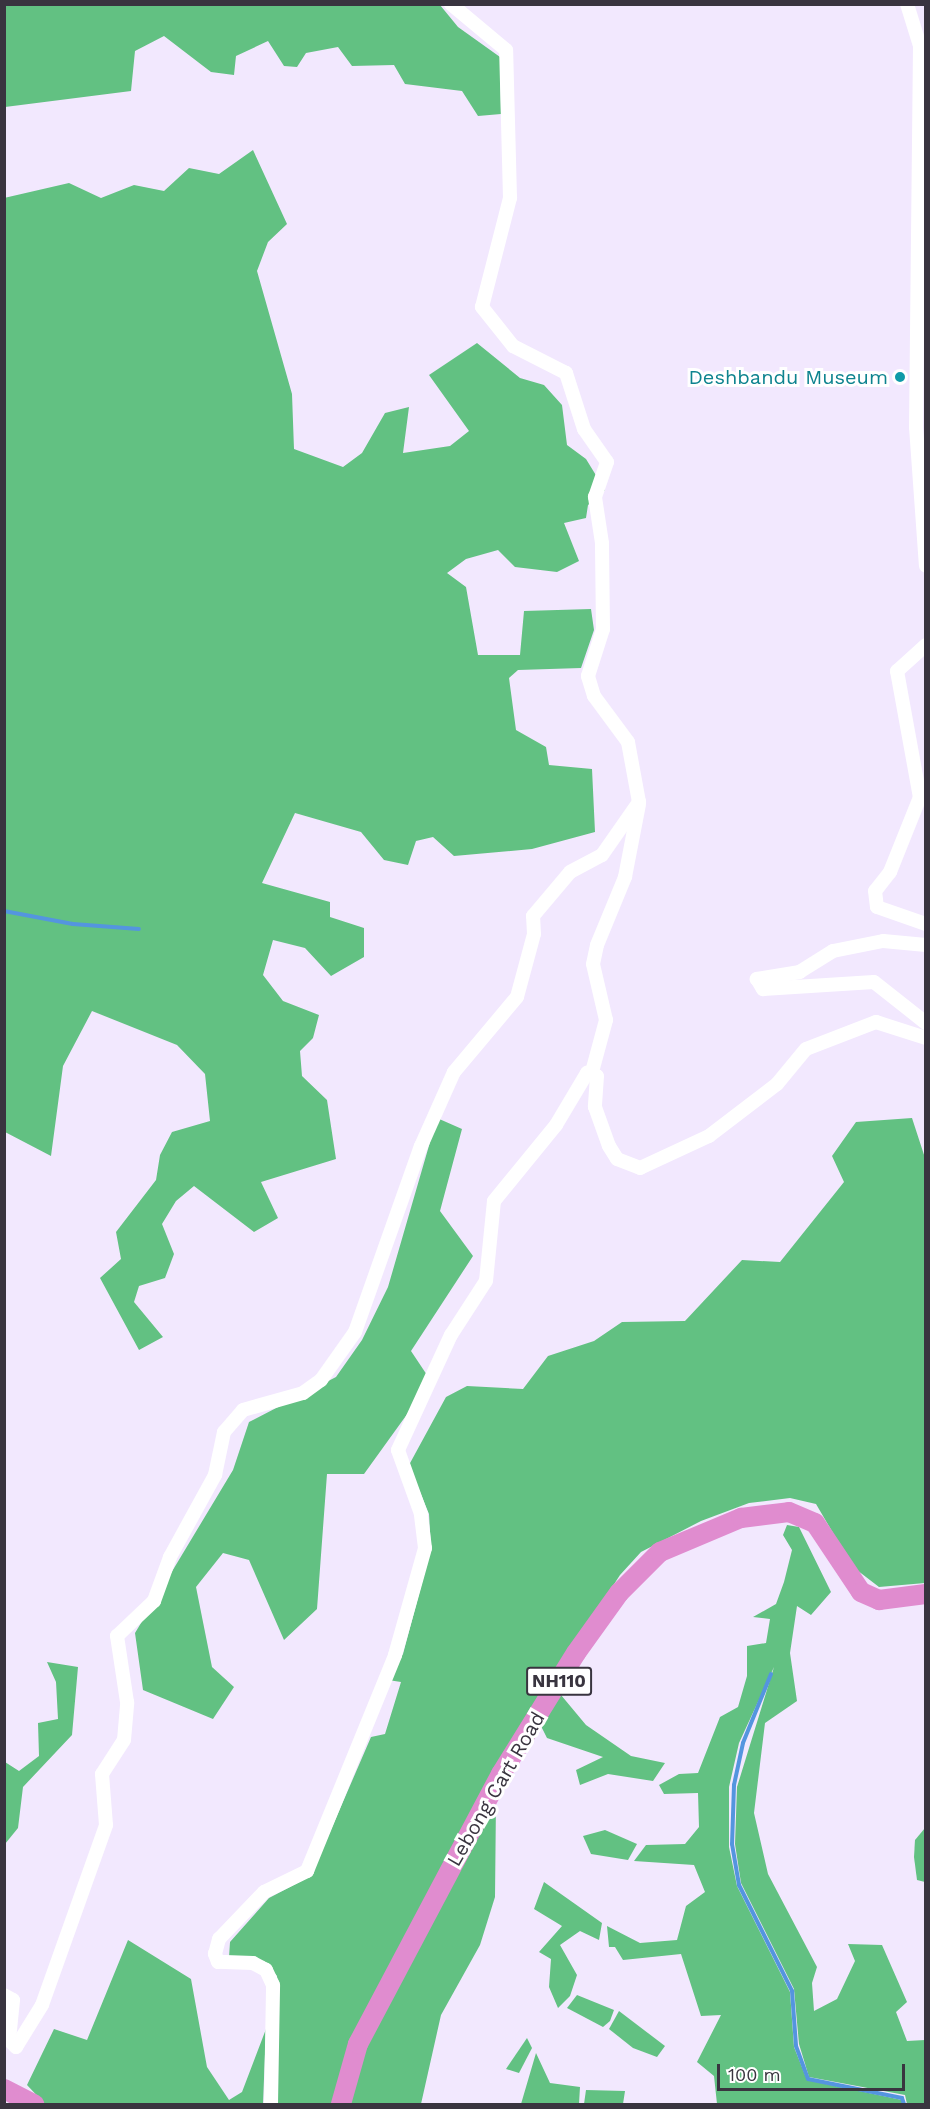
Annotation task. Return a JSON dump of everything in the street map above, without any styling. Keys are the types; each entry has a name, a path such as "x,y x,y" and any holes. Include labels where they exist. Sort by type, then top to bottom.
{"highway":[{"name":"Lebong Cart Road","path":"341,2104 358,2043 501,1774 576,1653 619,1593 660,1552 741,1518 789,1512 815,1523 861,1592 879,1600 926,1594"},
{"path":"4,2089 33,2104"}],"street":[{"path":"451,4 506,50 510,198 482,307 513,346 566,373 584,429 607,462 595,497 602,543 603,629 588,676 594,696 628,742 639,802 625,877 597,945 593,964 606,1020 592,1072 598,1126 617,1159 640,1168 709,1136 777,1084 806,1049 876,1022 926,1038"},
{"path":"907,4 920,46 916,427 926,566"},
{"path":"926,645 897,671 920,797 890,872 875,891 877,907 926,924"},
{"path":"4,1995 13,2001 9,2040 16,2047 42,2005 106,1825 102,1773 124,1740 127,1702 117,1636 154,1601 170,1557 215,1474 224,1432 243,1410 303,1393 321,1380 356,1332 421,1146 454,1072 517,997 534,934 533,916 570,872 602,855 639,802"},
{"path":"926,945 883,941 833,951 800,972 757,979 763,989 874,982 926,1023"},
{"path":"271,2104 273,1985 266,1970 253,1963 218,1962 219,1939 264,1892 293,1881 315,1858 395,1655 425,1548 421,1514 398,1450 451,1335 486,1281 494,1201 556,1125 582,1077 592,1072"}],"green space":[{"path":"4,5 440,5 458,27 500,57 501,114 478,116 462,91 405,84 394,65 352,66 338,47 306,53 297,67 284,66 268,41 236,56 234,75 211,72 164,36 135,51 131,91 5,107"},
{"path":"253,150 287,224 268,242 257,271 292,394 294,449 343,467 362,453 385,413 409,407 403,453 450,446 469,431 429,375 477,343 520,378 544,385 562,405 567,445 586,459 605,490 588,505 586,518 564,523 579,561 557,572 515,567 498,550 466,559 447,573 466,587 478,655 520,655 524,611 591,609 594,630 581,668 518,670 509,678 516,730 546,747 549,765 592,769 595,832 532,849 454,856 433,837 416,841 408,865 384,860 361,832 295,813 262,883 330,902 330,917 364,928 364,957 331,976 305,948 273,940 263,975 283,1001 319,1015 313,1038 300,1051 302,1076 327,1100 336,1159 261,1182 278,1218 254,1232 194,1186 176,1201 162,1224 174,1254 165,1278 139,1286 134,1302 163,1337 139,1350 100,1278 121,1259 116,1232 156,1180 160,1155 172,1132 210,1121 205,1074 177,1045 92,1011 63,1066 51,1156 5,1132 4,198 69,183 101,198 134,185 164,191 189,168 219,174"},
{"path":"437,1118 462,1129 440,1211 473,1256 411,1351 431,1381 364,1474 327,1474 317,1609 284,1640 249,1560 223,1553 196,1587 212,1667 234,1687 213,1719 143,1690 135,1633 233,1470 249,1422 336,1377 362,1340 388,1287"},
{"path":"912,1118 926,1161 925,1583 879,1587 853,1567 816,1504 790,1498 749,1503 701,1521 641,1552 620,1575 494,1769 334,2104 277,2104 277,1976 264,1961 229,1957 230,1942 269,1898 311,1876 371,1737 385,1734 401,1682 388,1680 403,1654 431,1549 429,1514 409,1465 446,1397 467,1386 523,1389 548,1356 594,1341 622,1322 685,1321 742,1260 780,1262 844,1182 832,1156 856,1122"},
{"path":"787,1525 799,1527 831,1592 811,1615 797,1606 790,1653 797,1701 765,1723 754,1813 768,1874 817,1967 812,1983 814,2011 837,1999 855,1961 848,1944 882,1945 907,2002 896,2012 907,2041 925,2040 925,2104 907,2104 905,2095 809,2077 799,2044 794,1989 741,1883 735,1844 737,1787 774,1667 739,1743 729,1787 729,1847 737,1886 790,1992 794,2047 807,2080 902,2100 902,2104 717,2104 714,2076 697,2062 721,2015 701,2016 681,1954 623,1960 615,1947 609,1947 607,1926 640,1943 677,1940 686,1906 705,1892 694,1865 634,1861 646,1845 685,1844 699,1827 698,1793 664,1794 659,1785 679,1774 698,1773 720,1717 738,1707 747,1676 747,1646 766,1643 770,1619 753,1617 776,1604 784,1582 792,1550 783,1535"},
{"path":"47,1662 78,1667 72,1735 23,1787 18,1828 5,1844 5,1762 19,1771 39,1756 38,1723 58,1719 56,1682"},
{"path":"561,1695 586,1725 631,1756 665,1763 653,1781 608,1774 580,1785 576,1770 603,1757 547,1738 540,1724"},
{"path":"496,1801 495,1897 480,1945 441,2015 421,2104 347,2104 363,2045"},
{"path":"925,1828 925,1882 917,1880 914,1857 915,1840"},
{"path":"605,1830 637,1844 628,1860 591,1854 583,1836"},
{"path":"544,1882 602,1923 599,1940 580,1931 560,1945 577,1975 570,1996 558,2008 549,1987 551,1959 539,1952 562,1926 534,1909"},
{"path":"128,1940 191,1979 207,2067 229,2100 242,2092 266,2029 263,2104 45,2104 27,2085 54,2029 87,2040"},
{"path":"577,1995 614,2010 610,2021 603,2027 567,2008"},
{"path":"619,2011 665,2046 657,2057 633,2048 609,2029"},
{"path":"527,2038 532,2048 519,2073 506,2069"},
{"path":"536,2053 550,2083 580,2087 579,2104 521,2104"},
{"path":"586,2090 625,2091 623,2104 584,2104"}],"waterway":[{"path":"4,911 73,924 139,929"},
{"path":"771,1674 743,1743 734,1785 732,1844 739,1885 792,1991 796,2046 808,2079 902,2098 904,2104"}],"place":[{"name":"Deshbandu Museum","path":"900,377"}]}
